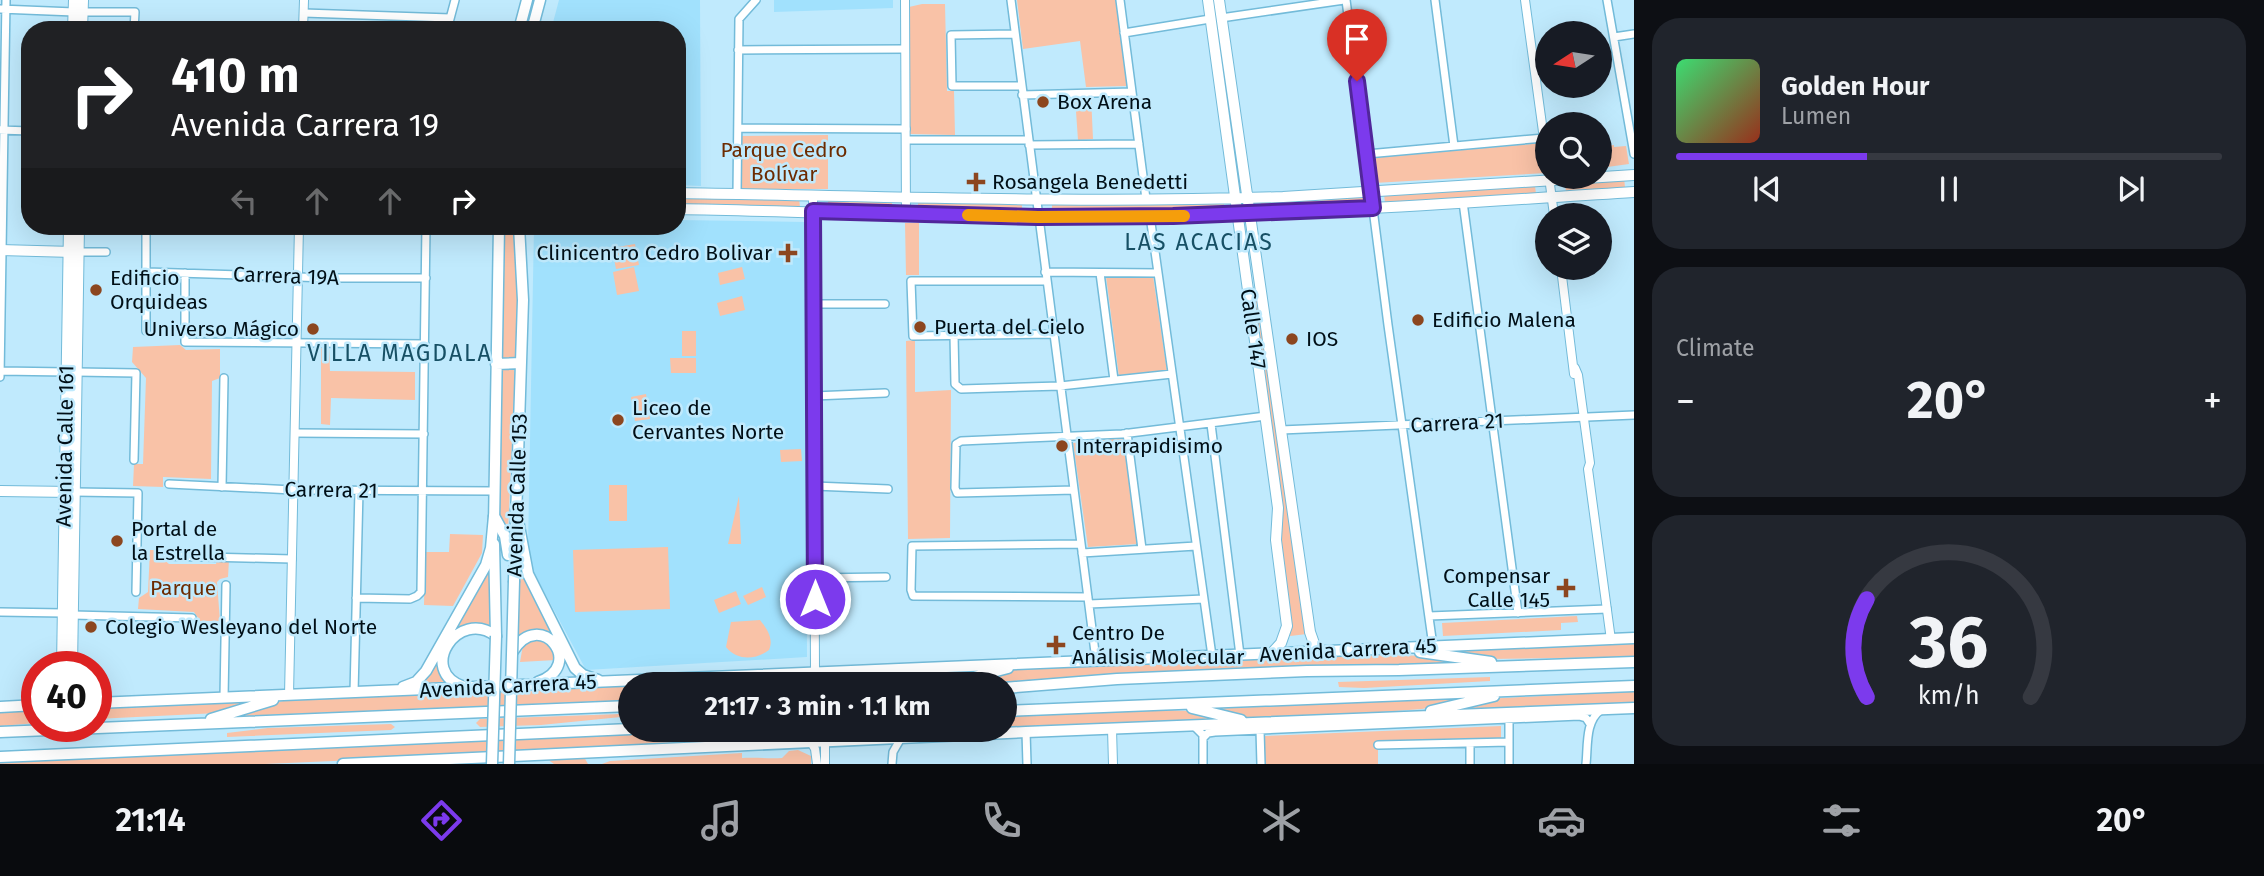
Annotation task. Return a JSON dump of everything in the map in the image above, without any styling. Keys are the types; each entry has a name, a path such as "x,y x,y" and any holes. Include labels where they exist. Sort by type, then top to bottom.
{"main road":[{"path":"74,0 80,21"},
{"path":"76,21 83,0"},
{"path":"521,21 527,0"},
{"path":"534,21 540,0"},
{"name":"Calle 147","path":"1208,0 1216,18 1249,214 1311,638 1317,652"},
{"name":"Calle 147","path":"1219,0 1216,18 1235,198 1278,508 1276,540 1287,620 1284,637 1271,654"},
{"path":"1612,176 1634,175"},
{"path":"686,193 1036,201 1246,198 1535,179"},
{"path":"686,209 1038,217 1150,216 1373,208 1634,192"},
{"name":"Avenida Calle 161","path":"71,235 74,252"},
{"name":"Avenida Calle 161","path":"71,651 68,614 74,252 77,235"},
{"name":"Avenida Calle 153","path":"492,764 496,636 494,491 499,235"},
{"name":"Avenida Calle 153","path":"510,762 511,582 523,300 519,235"},
{"path":"1,250 74,252"},
{"path":"1248,288 1259,287"},
{"path":"496,363 521,363"},
{"path":"0,491 70,492"},
{"path":"516,510 528,574 573,664 580,673 604,682"},
{"path":"386,691 410,686 426,671 486,565 491,548 494,516"},
{"name":"Avenida Calle 153","path":"494,516 507,540 511,582 513,651 510,762"},
{"name":"Avenida Calle 161","path":"64,651 68,614"},
{"path":"467,687 460,686 449,678 443,667 443,655 449,641 465,630 479,628 496,636"},
{"path":"513,651 524,638 537,634 545,635 556,645 559,659 555,673 530,685"},
{"name":"Avenida Carrera 45","path":"815,672 1634,638"},
{"path":"1388,649 1440,654 1514,667"},
{"name":"Avenida Carrera 45","path":"1017,687 1118,679 1634,662"},
{"path":"993,672 1028,663"},
{"name":"Avenida Carrera 45","path":"112,702 618,682"},
{"path":"1017,711 1634,686"},
{"path":"1408,716 1514,691"},
{"path":"192,724 289,695"},
{"path":"0,707 21,706"},
{"name":"Avenida Carrera 45","path":"0,732 618,706"},
{"path":"1175,706 1261,727"},
{"path":"1017,732 1194,726 1261,727 1408,716 1634,708"},
{"path":"0,757 618,730"},
{"path":"715,747 734,742"},
{"path":"510,762 606,752 825,742"},
{"path":"592,764 606,752"},
{"path":"449,764 466,759"},
{"path":"343,764 466,759 510,762 536,760 546,764"},
{"path":"376,762 389,764"}],"street":[{"path":"0,377 3,9 6,0"},
{"path":"303,21 304,0"},
{"path":"449,21 455,0"},
{"path":"737,194 739,19 756,0"},
{"path":"905,0 906,214"},
{"path":"1011,0 1096,660"},
{"path":"1120,0 1146,199"},
{"path":"1124,33 1345,0 1433,646"},
{"path":"1435,0 1454,146"},
{"path":"1525,0 1540,112"},
{"path":"1607,0 1634,154"},
{"path":"3,9 135,12 134,21"},
{"path":"303,13 450,18"},
{"path":"1015,34 951,35 952,86 1132,92"},
{"path":"1614,37 1634,34"},
{"path":"738,50 905,50"},
{"path":"1625,103 1634,102"},
{"path":"738,128 905,129"},
{"path":"2,130 21,131"},
{"path":"1367,154 1535,139"},
{"path":"906,140 1139,144"},
{"path":"1551,189 1553,203"},
{"path":"813,195 815,672"},
{"path":"1463,202 1518,613"},
{"path":"1150,216 1212,656"},
{"path":"146,235 146,331"},
{"path":"289,695 299,235"},
{"path":"356,598 410,599 421,592 426,235"},
{"path":"74,252 106,252"},
{"name":"Carrera 19A","path":"146,272 426,278"},
{"path":"185,273 185,342 425,344"},
{"path":"1100,273 1114,380"},
{"path":"1053,334 913,336 911,281 1158,273"},
{"path":"1563,280 1578,375 1581,418 1590,463 1588,469 1611,640"},
{"path":"813,304 885,303"},
{"path":"954,335 957,388 1060,386 1172,373"},
{"path":"0,371 136,373 134,460"},
{"path":"222,486 225,378"},
{"path":"814,396 885,393"},
{"name":"Carrera 21","path":"1280,430 1634,415"},
{"path":"1074,490 957,493 956,444 961,441 1067,438 1127,433 1266,416"},
{"path":"1211,424 1240,655"},
{"path":"295,433 424,435"},
{"path":"1127,433 1142,549"},
{"name":"Carrera 21","path":"169,484 293,490 494,491"},
{"path":"814,486 888,489"},
{"path":"354,693 359,490"},
{"path":"70,492 138,493 136,592"},
{"path":"1081,544 912,546 911,590 914,596 1088,601 1204,598"},
{"path":"1082,553 1196,546"},
{"path":"165,556 292,559"},
{"path":"815,578 886,577"},
{"path":"224,698 226,585"},
{"path":"1429,616 1607,609"},
{"path":"0,612 192,618"},
{"path":"1586,764 1590,724 1595,715 1603,709"},
{"path":"1203,738 1212,732 1261,727 1579,716 1586,718 1590,724"},
{"path":"1508,719 1509,764"},
{"path":"1194,726 1203,738 1203,764"},
{"path":"1261,727 1261,764"},
{"path":"1112,729 1113,764"},
{"path":"1026,732 1027,764"},
{"path":"825,742 825,764"},
{"path":"882,742 887,746 892,762"},
{"path":"892,762 898,742"},
{"path":"1378,745 1508,742"},
{"path":"811,743 815,749 817,764"},
{"path":"1470,743 1471,764"}],"shaded area":[{"path":"559,0 700,0 701,186 686,185 686,21 553,21"},
{"path":"774,0 893,0 893,8 774,12"},
{"name":"Liceo de Cervantes Norte","path":"686,220 805,222 807,657 586,670 533,571 528,548 534,235 686,235"}],"green space":[{"path":"1017,0 1116,0 1127,86 1086,87 1080,41 1023,49"},
{"path":"1211,0 1217,0 1242,184 1236,184"},
{"path":"945,4 947,91 954,91 955,135 909,134 909,7"},
{"path":"1091,96 1093,139 1078,140 1075,97"},
{"name":"Parque Cedro Bolívar","path":"828,135 828,189 740,189 740,136"},
{"path":"1535,144 1535,174 1374,183 1371,158"},
{"path":"1612,145 1626,146 1629,164 1612,166"},
{"path":"1624,178 1625,187 1612,188 1612,179"},
{"path":"1535,186 1536,194 1385,203 1384,194"},
{"path":"1566,189 1601,189 1566,192"},
{"path":"686,195 799,197 800,208 686,206"},
{"path":"1365,195 1366,205 1261,210 1261,202"},
{"path":"892,200 892,207 828,208 828,201"},
{"path":"918,201 1022,204 1022,214 918,212"},
{"path":"1224,202 1224,210 1052,215 1052,205"},
{"path":"905,223 919,223 919,275 906,275"},
{"path":"502,235 517,235 520,290 515,359 500,359"},
{"path":"635,244 639,265 616,269 612,248"},
{"path":"634,267 639,291 617,295 613,272"},
{"path":"742,267 745,279 720,285 718,273"},
{"path":"1106,276 1153,276 1167,371 1119,377"},
{"path":"1252,293 1256,293 1307,634 1290,636 1291,617 1280,543 1282,499"},
{"path":"742,296 745,310 720,316 717,303"},
{"path":"682,331 696,331 696,356 682,356"},
{"path":"915,340 915,392 951,390 950,538 908,539 906,341"},
{"path":"180,345 186,350 220,349 220,378 212,381 211,479 163,477 163,487 133,486 134,464 143,464 146,378 132,362 133,347"},
{"path":"321,347 329,347 330,371 415,372 415,400 331,398 330,425 321,424"},
{"path":"670,358 696,358 696,373 671,373"},
{"path":"513,367 515,375 508,531 498,519 501,370"},
{"path":"646,394 650,419 635,421 631,397"},
{"path":"1123,438 1138,544 1088,547 1073,443"},
{"path":"801,449 802,461 781,462 780,450"},
{"path":"609,485 627,485 627,521 609,521"},
{"path":"739,496 741,544 728,544"},
{"path":"450,534 483,535 482,553 453,606 424,605 425,552 449,552"},
{"path":"668,547 670,609 575,612 573,550"},
{"name":"Parque","path":"150,550 163,550 162,558 169,564 216,564 217,560 229,560 228,577 217,582 220,621 200,621 194,612 138,609 139,598 148,592"},
{"path":"517,554 525,578 569,662 561,666 554,640 546,632 539,631 519,637"},
{"path":"490,566 491,627 478,624 455,633"},
{"path":"762,587 766,597 748,605 743,596"},
{"path":"736,591 741,604 719,613 714,600"},
{"path":"1577,616 1578,622 1561,623 1561,630 1443,636 1442,623"},
{"path":"760,620 770,638 769,650 747,658 730,652 726,647 731,622"},
{"path":"538,638 550,644 556,660 520,662 523,645"},
{"path":"1634,642 1634,656 1618,657 1486,659 1444,651"},
{"path":"1361,652 1376,655 1438,656 1467,663 1275,667 1017,681 1017,672 1005,672 1018,668"},
{"path":"439,654 440,672 451,684 417,686"},
{"path":"1002,667 983,672 902,672"},
{"path":"1490,677 1490,681 1364,688 1339,687 1338,682"},
{"path":"618,685 618,700 241,716 241,713 290,699"},
{"path":"1634,691 1634,704 1439,712 1486,699"},
{"path":"1474,697 1422,709 1257,721 1209,709"},
{"path":"263,700 218,713 112,718 112,705"},
{"path":"21,709 21,724 0,726 0,710"},
{"path":"1161,710 1189,711 1235,722 1017,731 1017,715"},
{"path":"618,714 618,717 541,725 480,727 476,723 480,719"},
{"path":"391,724 395,727 391,730 227,737 227,733 268,728"},
{"path":"1501,726 1501,739 1378,743 1378,764 1265,764 1265,736"},
{"path":"618,734 618,742 727,742 265,764 0,764 0,760"},
{"path":"798,750 811,756 811,764 602,764 610,761 742,753 742,758 782,758 789,751"},
{"path":"584,757 588,764 554,764 547,759"}],"slow traffic":[{"path":"968,215 1184,216"}],"place":[{"name":"Box Arena","path":"1043,102"},
{"name":"Rosangela Benedetti","path":"976,182"},
{"name":"Clinicentro Cedro Bolivar","path":"788,253"},
{"name":"Edificio Orquideas","path":"96,290"},
{"name":"Edificio Malena","path":"1418,320"},
{"name":"Puerta del Cielo","path":"920,327"},
{"name":"Universo Mágico","path":"313,329"},
{"name":"IOS","path":"1292,339"},
{"name":"Liceo de Cervantes Norte","path":"618,420"},
{"name":"Interrapidisimo","path":"1062,446"},
{"name":"Portal de la Estrella","path":"117,541"},
{"name":"Compensar Calle 145","path":"1566,588"},
{"name":"Colegio Wesleyano del Norte","path":"91,627"},
{"name":"Centro De Análisis Molecular","path":"1056,645"}],"district":[{"name":"LAS ACACIAS","path":"1199,242"},
{"name":"VILLA MAGDALA","path":"400,353"}],"route":[{"path":"815,599 813,211 1038,217 1173,216 1373,208 1357,81"}]}
